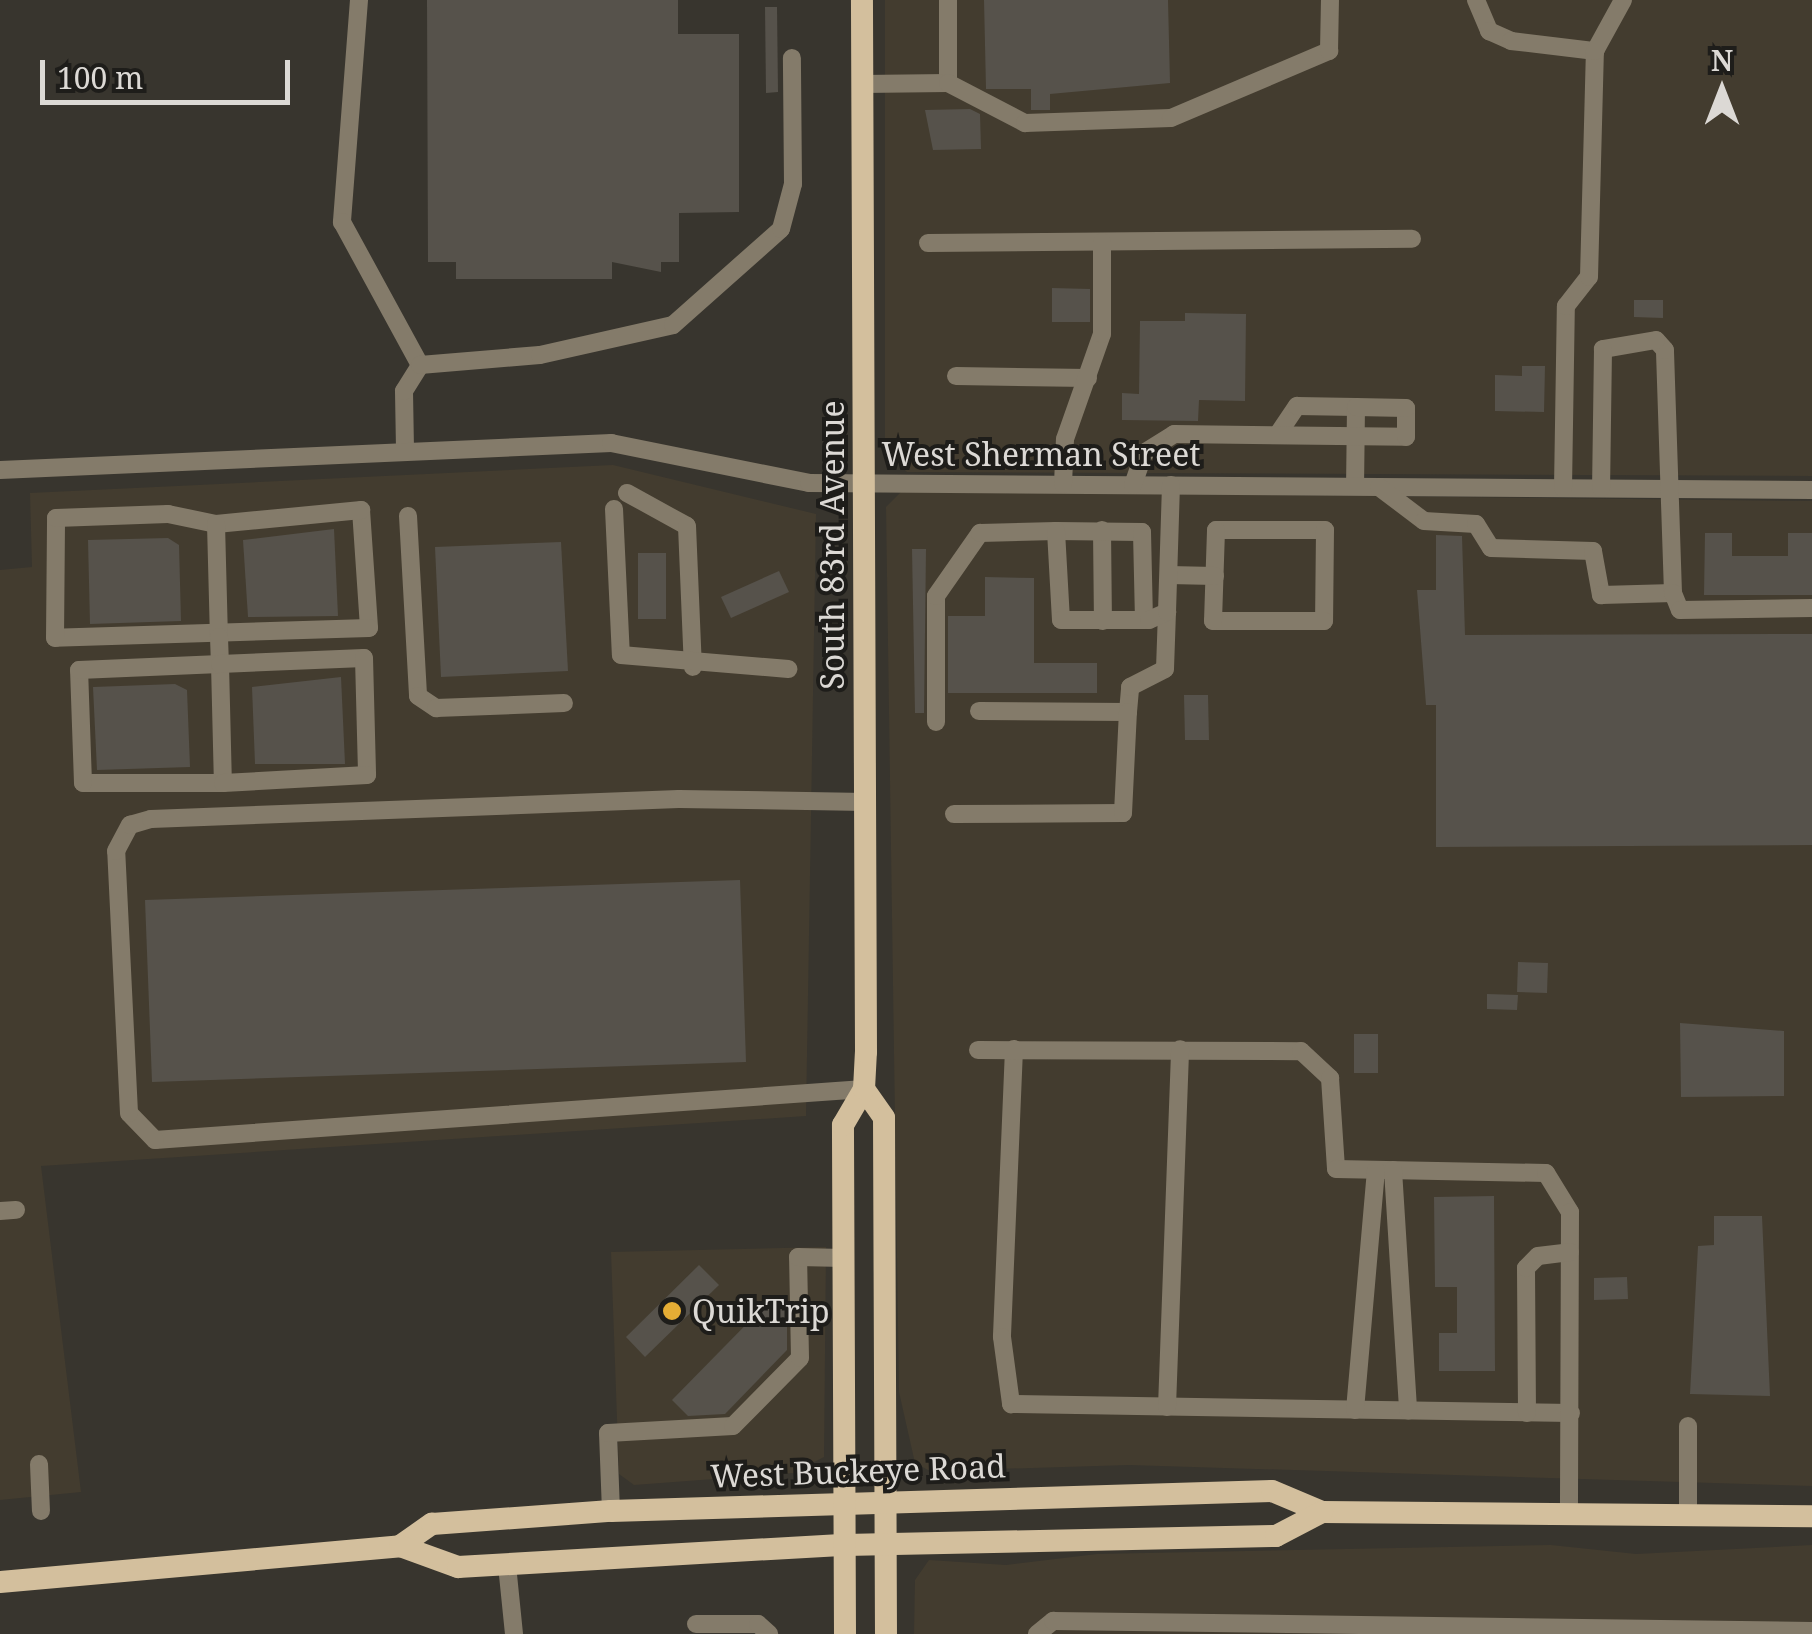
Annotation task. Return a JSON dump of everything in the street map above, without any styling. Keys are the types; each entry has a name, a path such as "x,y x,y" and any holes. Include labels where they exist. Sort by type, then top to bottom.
{"main road":[{"name":"South 83rd Avenue","path":"845,1634 843,1125 864,1090 862,0"},
{"name":"South 83rd Avenue","path":"864,1090 884,1118 886,1634"},
{"name":"West Buckeye Road","path":"400,1546 432,1524 610,1510 1272,1491 1322,1512 1812,1516"},
{"name":"West Buckeye Road","path":"0,1582 400,1546 458,1568 845,1545 1276,1536 1322,1512"}],"street":[{"path":"358,0 342,222 420,365"},
{"path":"948,0 948,82"},
{"path":"862,84 948,82 1026,123 1170,118 1329,51 1330,0"},
{"path":"1476,0 1500,36 1595,51"},
{"path":"1563,488 1566,306 1589,277 1595,51 1622,0"},
{"path":"420,365 540,354 660,329 727,282 790,209 792,58"},
{"path":"928,243 1412,239"},
{"path":"1064,484 1065,439 1102,334 1102,242"},
{"path":"1601,488 1603,349 1656,340 1665,350 1674,489 1674,594 1680,610 1812,608"},
{"path":"405,449 404,391 420,365"},
{"path":"956,376 1088,378"},
{"path":"1133,485 1137,464 1164,436 1406,436 1406,408 1296,406 1278,434"},
{"path":"1355,486 1356,407"},
{"name":"West Sherman Street","path":"0,470 405,449 637,444 776,478 864,484 1812,490"},
{"path":"954,814 1123,813 1130,686 1165,669 1170,485"},
{"path":"1379,486 1424,520 1476,524 1491,548 1593,551 1601,594 1674,594"},
{"path":"627,493 687,526 694,667"},
{"path":"614,509 620,655 694,667 788,668"},
{"path":"362,510 369,628 219,637 55,638 56,518 168,514 216,524 362,510"},
{"path":"408,516 418,696 436,708 564,703"},
{"path":"216,524 223,782"},
{"path":"1102,530 1103,620"},
{"path":"1216,530 1325,530 1324,621 1213,621 1215,576 1216,530"},
{"path":"936,722 936,596 984,531 1142,532 1144,620"},
{"path":"1056,531 1058,618 1144,620 1167,612"},
{"path":"1169,575 1215,576"},
{"path":"364,658 366,775 223,782 83,783 79,670 364,658"},
{"path":"979,711 1128,712"},
{"path":"864,1090 155,1140 129,1114 116,851 130,824 151,818 679,799 866,802"},
{"path":"1014,1049 1002,1338 1011,1404 1571,1413"},
{"path":"1167,1407 1180,1049"},
{"path":"978,1050 1301,1051 1330,1078 1336,1170 1546,1173 1570,1212 1570,1514"},
{"path":"1355,1410 1384,1170"},
{"path":"1384,1170 1408,1411"},
{"path":"1527,1413 1526,1268 1538,1256 1570,1252"},
{"path":"610,1510 608,1433 732,1426 800,1358 798,1257 844,1258"},
{"path":"1688,1426 1688,1515"},
{"path":"39,1464 41,1511"},
{"path":"507,1565 514,1634"},
{"path":"1037,1634 1053,1621 1812,1631"},
{"path":"696,1624 758,1624 769,1634"}],"shaded area":[{"path":"885,0 1812,0 1812,476 907,472 885,451"},
{"path":"613,465 816,514 806,1116 41,1166 81,1492 0,1500 0,570 32,567 30,493"},
{"path":"902,491 1812,501 1812,1486 1129,1465 930,1471 915,1463 899,1392 886,507"},
{"path":"826,1247 824,1457 793,1473 634,1485 619,1474 611,1252"},
{"path":"1551,1545 1636,1554 1812,1545 1812,1634 914,1634 915,1580 929,1560 1006,1565 1097,1554"}],"building":[{"path":"427,0 678,0 678,34 739,34 739,212 679,213 679,262 661,262 661,272 612,262 612,279 456,279 456,262 428,262"},
{"path":"984,0 1168,0 1170,83 1050,94 1050,110 1031,110 1031,89 986,89"},
{"path":"765,7 777,7 778,92 766,93"},
{"path":"970,109 980,114 981,149 933,150 925,110"},
{"path":"1052,288 1090,289 1090,322 1052,322"},
{"path":"1634,300 1663,300 1663,318 1634,317"},
{"path":"1185,313 1246,314 1245,401 1199,400 1198,421 1122,420 1122,393 1139,394 1140,321 1185,321"},
{"path":"1522,366 1545,366 1544,412 1495,411 1495,375 1522,376"},
{"path":"334,529 338,616 248,617 243,540"},
{"path":"1705,533 1732,533 1732,556 1788,556 1788,533 1812,533 1812,595 1704,595"},
{"path":"1436,535 1462,536 1465,635 1812,634 1812,845 1436,847 1436,705 1426,705 1417,590 1436,590"},
{"path":"168,538 179,545 181,621 90,624 88,540"},
{"path":"561,542 568,671 441,677 435,547"},
{"path":"912,549 926,549 924,713 915,713"},
{"path":"638,553 666,553 666,619 638,619"},
{"path":"779,571 789,592 731,618 721,597"},
{"path":"985,577 1034,578 1034,663 1097,663 1097,693 948,693 948,616 985,616"},
{"path":"341,677 345,764 255,764 252,687"},
{"path":"175,684 187,690 190,767 97,770 93,687"},
{"path":"1184,695 1208,695 1209,740 1185,740"},
{"path":"740,880 746,1062 152,1082 145,900"},
{"path":"1518,962 1548,963 1547,993 1517,992"},
{"path":"1487,994 1518,995 1517,1010 1487,1009"},
{"path":"1680,1023 1784,1031 1784,1096 1681,1097"},
{"path":"1354,1034 1378,1034 1378,1073 1354,1073"},
{"path":"1494,1196 1495,1371 1439,1371 1439,1333 1457,1333 1457,1287 1435,1287 1434,1197"},
{"path":"1714,1216 1762,1216 1770,1396 1690,1394 1698,1246 1714,1245"},
{"name":"QuikTrip","path":"699,1265 719,1285 645,1357 626,1337"},
{"path":"1627,1277 1628,1299 1594,1300 1594,1278"},
{"name":"QuikTrip","path":"773,1297 787,1311 787,1350 725,1414 688,1416 672,1400"}],"place":[{"name":"QuikTrip","path":"672,1311"}]}
